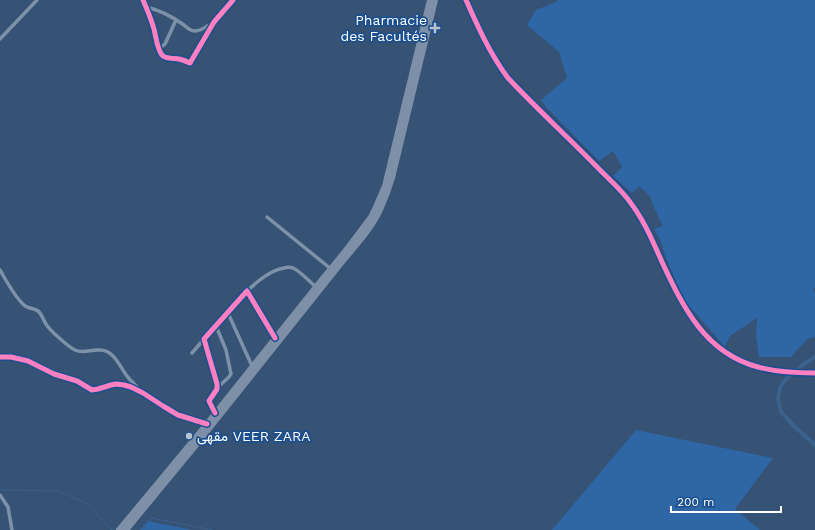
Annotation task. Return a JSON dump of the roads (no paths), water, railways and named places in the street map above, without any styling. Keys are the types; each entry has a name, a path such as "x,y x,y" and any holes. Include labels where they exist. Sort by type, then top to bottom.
{"highway":[{"path":"120,530 207,424 371,217 385,186 430,0"},
{"path":"126,530 347,256 366,232 380,210 392,178 435,0"}],"street":[{"path":"0,39 37,0"},
{"path":"142,0 146,7 159,49 163,56 185,60 190,63 214,22 233,0"},
{"path":"466,0 494,58 508,78 621,191 640,216 679,296 698,327 709,339 720,349 746,363 767,369 796,373 815,373"},
{"path":"146,7 161,12 192,31 204,28 214,22"},
{"path":"159,49 164,44 176,20"},
{"path":"267,217 331,269"},
{"path":"192,353 247,292 271,272 289,267 295,269 316,287"},
{"path":"0,270 22,303 39,312 48,327 73,349 80,352 100,350 106,351 117,362 127,377 134,382 140,391"},
{"path":"247,292 275,338"},
{"path":"228,313 252,366"},
{"path":"215,413 209,401 217,389 231,374 226,350 216,326"},
{"path":"204,339 217,384 217,389"},
{"path":"0,357 23,359 54,374 79,382 92,390 98,390 116,384 124,385 140,391 178,415 207,424"},
{"path":"0,495 8,507 12,530"}],"waterway":[{"path":"815,357 787,378 780,387 778,399 781,412 815,445"},
{"path":"0,490 58,491 86,503 112,530"},
{"path":"142,530 151,518 213,530"}],"place":[{"name":"Pharmacie des Facultés","path":"435,28"},
{"name":"مقهى VEER ZARA","path":"189,436"}]}
